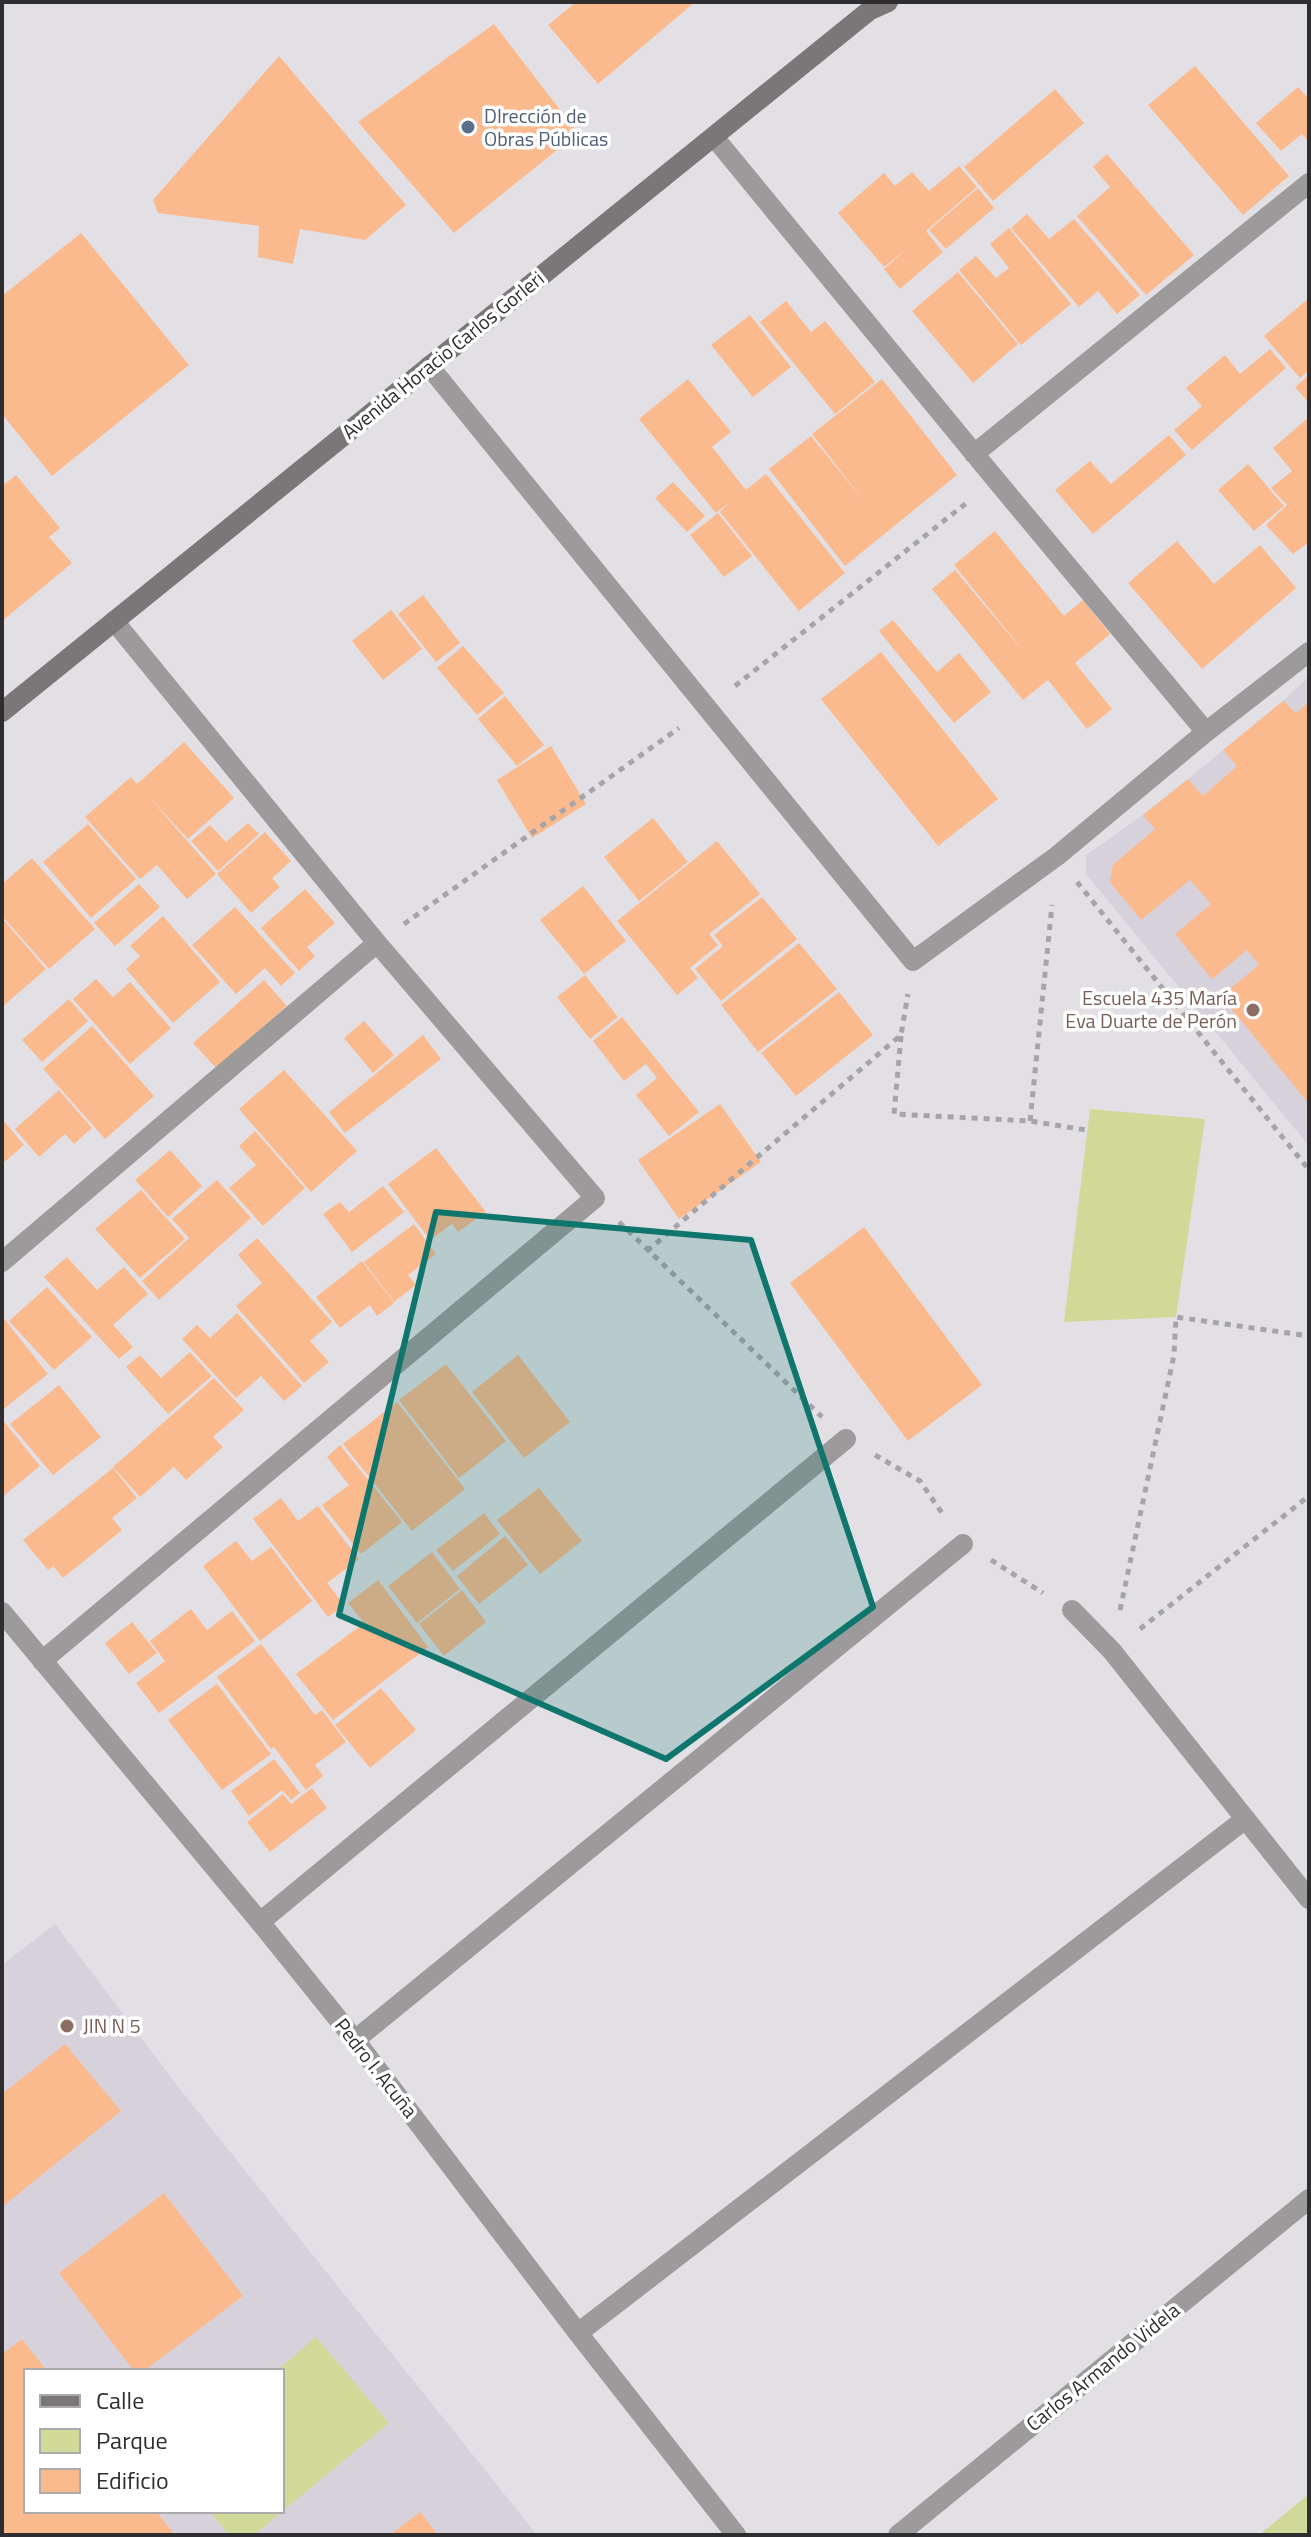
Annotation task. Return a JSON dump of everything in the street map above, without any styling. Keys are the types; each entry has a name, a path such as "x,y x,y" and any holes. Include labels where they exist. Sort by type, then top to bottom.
{"main road":[{"name":"Avenida Horacio Carlos Gorleri","path":"2,712 870,10 888,2"}],"street":[{"path":"714,137 1206,732"},
{"path":"974,454 1309,183"},
{"path":"429,366 913,961 1057,856 1206,732 1309,652"},
{"path":"42,1661 595,1198 377,943 114,621"},
{"path":"2,1262 377,943"},
{"path":"260,1922 846,1439"},
{"path":"355,2040 963,1544"},
{"path":"1072,1610 1112,1651 1309,1899"},
{"name":"Pedro I. Acuña","path":"2,1612 355,2040 736,2535"},
{"path":"578,2333 1244,1820"},
{"name":"Carlos Armando Videla","path":"898,2535 1309,2199"}],"path":[{"path":"1030,1121 1057,856"},
{"path":"1057,856 1309,1170"},
{"path":"913,961 901,1035 894,1114 1030,1121 1086,1130"},
{"path":"647,1251 901,1035"},
{"path":"595,1198 846,1439 920,1481 963,1544 1072,1610"},
{"path":"1112,1651 1174,1355 1176,1317 1309,1336"},
{"path":"1112,1651 1309,1496"}],"highlighted area":[{"path":"436,1212 751,1240 873,1607 666,1759 339,1615"}],"shaded area":[{"name":"Escuela 435 María Eva Duarte de Perón","path":"1309,676 1309,1146 1086,874 1086,855 1188,779"},
{"path":"55,1924 179,2088 537,2535 2,2535 2,1965"}],"green space":[{"path":"1090,1109 1205,1119 1176,1317 1064,1322"},
{"path":"316,2337 389,2423 284,2510 284,2369 278,2369"},
{"path":"1309,2494 1309,2535 1259,2535"},
{"path":"211,2513 281,2513 254,2535 229,2535"}],"building":[{"path":"576,2 695,2 598,84 548,25"},
{"name":"DIrección de Obras Públicas","path":"494,24 578,133 454,233 358,122"},
{"path":"279,56 406,205 365,240 300,229 293,264 258,257 259,226 158,213 153,200"},
{"path":"1195,66 1289,176 1243,215 1148,105"},
{"path":"1298,87 1309,99 1309,142 1302,134 1281,151 1256,123"},
{"path":"1055,89 1084,123 993,201 964,167"},
{"path":"1107,154 1194,255 1146,295 1077,216 1110,187 1093,167"},
{"path":"959,166 977,187 926,231 943,252 900,289 884,269 908,248 884,267 838,213 884,173 895,186 912,172 929,191"},
{"path":"978,188 994,208 946,249 929,230"},
{"path":"1027,214 1049,239 1074,219 1140,295 1117,314 1098,291 1079,307 1011,228"},
{"path":"1009,228 1071,304 1021,345 959,270 976,256 996,278 1009,268 990,244"},
{"path":"81,233 189,365 52,476 2,414 2,296"},
{"path":"958,272 1018,344 973,383 912,311"},
{"path":"1309,298 1309,370 1300,378 1264,336"},
{"path":"786,301 811,332 825,321 875,382 835,414 760,322"},
{"path":"750,315 791,367 753,397 711,345"},
{"path":"1270,349 1286,368 1192,450 1174,430 1202,406 1186,388 1225,355 1240,374"},
{"path":"1309,375 1309,403 1295,387"},
{"path":"688,379 731,432 712,447 746,490 766,474 845,573 799,611 720,512 729,503 716,513 639,419"},
{"path":"882,379 957,475 845,566 769,469 811,436 866,504 812,434"},
{"path":"1309,417 1309,542 1293,554 1266,525 1287,505 1271,488 1292,471 1273,448"},
{"path":"1169,435 1186,455 1093,534 1055,490 1090,461 1111,484"},
{"path":"1248,464 1284,506 1254,531 1218,490"},
{"path":"16,475 60,528 49,537 72,563 2,621 2,481 5,484"},
{"path":"673,482 705,516 687,532 655,498"},
{"path":"718,513 752,556 724,577 690,535"},
{"path":"995,531 1064,616 1083,600 1110,634 1075,663 1112,709 1087,729 1048,680 1023,700 932,589 955,570 1029,658 954,565"},
{"path":"1177,541 1214,584 1260,545 1296,588 1202,669 1128,583"},
{"path":"423,595 460,643 436,662 398,614"},
{"path":"391,610 422,649 383,680 352,641"},
{"path":"893,620 937,672 959,653 991,692 954,723 879,631"},
{"path":"463,646 504,693 477,715 437,668"},
{"path":"881,652 998,799 938,846 821,699"},
{"path":"505,696 544,745 517,766 478,719"},
{"name":"Escuela 435 María Eva Duarte de Perón","path":"1283,701 1296,713 1309,702 1309,1104 1221,996 1259,965 1247,950 1212,979 1175,934 1211,904 1190,880 1141,920 1110,882 1113,865 1155,829 1143,815 1188,779 1203,796 1237,766 1223,750"},
{"path":"184,742 234,798 188,839 147,795 216,874 187,899 157,865 140,879 85,817 131,777 137,784"},
{"path":"551,746 586,804 532,838 497,780"},
{"path":"653,818 688,862 639,901 604,857"},
{"path":"248,823 259,834 218,871 191,841 210,825 226,842"},
{"path":"88,824 136,879 91,918 43,862"},
{"path":"265,832 291,861 272,878 280,887 251,913 217,874"},
{"path":"717,841 760,894 709,934 718,945 690,968 698,978 677,995 617,921"},
{"path":"32,858 95,929 49,969 2,916 2,884"},
{"path":"139,884 160,907 115,946 94,923"},
{"path":"583,886 626,941 584,974 540,920"},
{"path":"305,889 335,923 307,947 315,956 299,971 261,928"},
{"path":"762,897 797,939 721,1001 695,969 723,946 714,935"},
{"path":"235,907 295,973 281,986 265,968 236,994 192,945"},
{"path":"163,916 220,982 173,1023 126,969 140,956 130,946"},
{"path":"2,918 46,969 2,1007"},
{"path":"799,943 837,989 758,1052 721,1005"},
{"path":"585,975 618,1017 590,1039 557,997"},
{"path":"96,979 113,997 130,982 171,1028 130,1064 73,999"},
{"path":"264,980 287,1006 216,1068 193,1043"},
{"path":"839,992 873,1035 796,1096 761,1053"},
{"path":"69,999 88,1021 42,1062 22,1040"},
{"path":"622,1017 699,1112 669,1136 636,1095 657,1078 646,1064 624,1081 593,1041"},
{"path":"364,1021 394,1055 373,1073 344,1038"},
{"path":"92,1026 154,1096 105,1139 43,1069"},
{"path":"423,1035 441,1059 345,1133 329,1112"},
{"path":"284,1070 357,1151 311,1192 239,1109"},
{"path":"59,1090 92,1128 74,1144 65,1134 39,1157 15,1129"},
{"path":"720,1104 761,1162 679,1219 638,1160"},
{"path":"2,1119 24,1145 2,1164"},
{"path":"255,1131 305,1188 263,1226 229,1188 256,1165 239,1146"},
{"path":"436,1148 486,1212 458,1232 452,1224 430,1240 388,1184"},
{"path":"170,1150 202,1186 168,1217 135,1180"},
{"path":"217,1180 251,1218 159,1300 142,1281 189,1238 172,1219"},
{"path":"383,1186 404,1212 352,1252 323,1214 340,1202 349,1212"},
{"path":"141,1190 185,1239 140,1278 95,1229"},
{"path":"414,1224 436,1254 408,1275 416,1285 394,1302 364,1262"},
{"path":"864,1227 982,1385 908,1441 790,1283"},
{"path":"257,1238 332,1322 310,1341 329,1362 304,1383 236,1306 262,1283 238,1255"},
{"path":"67,1257 97,1290 124,1267 148,1294 113,1325 133,1347 119,1359 44,1277"},
{"path":"362,1261 394,1303 377,1316 370,1305 340,1328 316,1297"},
{"path":"47,1287 92,1337 54,1370 9,1321"},
{"path":"237,1313 302,1386 284,1401 261,1376 236,1398 182,1339 197,1325 210,1338"},
{"path":"2,1316 48,1374 2,1410"},
{"path":"190,1352 212,1376 168,1414 126,1367 140,1355 161,1378"},
{"path":"518,1355 570,1422 524,1458 472,1392"},
{"path":"446,1364 506,1441 459,1478 399,1400"},
{"path":"214,1378 244,1410 213,1437 223,1447 186,1480 174,1467 140,1497 113,1467"},
{"path":"59,1385 101,1437 53,1475 10,1424"},
{"path":"397,1402 465,1489 412,1531 343,1444"},
{"path":"2,1419 40,1466 2,1497"},
{"path":"340,1445 402,1522 361,1554 322,1505 349,1485 327,1457"},
{"path":"113,1468 137,1498 112,1518 122,1530 63,1578 53,1566 48,1570 23,1540"},
{"path":"539,1488 582,1541 540,1574 497,1520"},
{"path":"281,1498 298,1521 318,1506 359,1559 327,1583 344,1605 328,1617 253,1519"},
{"path":"484,1513 500,1534 453,1571 436,1550"},
{"path":"505,1536 528,1565 479,1604 457,1576"},
{"path":"236,1541 252,1561 271,1547 312,1601 260,1641 203,1566"},
{"path":"432,1552 460,1589 417,1623 388,1586"},
{"path":"378,1580 428,1647 333,1720 296,1674 364,1623 348,1603"},
{"path":"462,1590 486,1622 444,1656 419,1624"},
{"path":"191,1609 207,1630 232,1611 255,1641 159,1713 136,1683 165,1661 150,1641"},
{"path":"132,1622 157,1653 129,1674 105,1643"},
{"path":"261,1644 315,1715 322,1710 346,1742 315,1765 323,1776 306,1790 217,1677"},
{"path":"217,1684 271,1754 222,1790 168,1720"},
{"path":"381,1688 416,1730 370,1768 335,1725"},
{"path":"274,1759 300,1793 291,1800 282,1790 249,1816 231,1791"},
{"path":"312,1788 327,1808 270,1852 247,1822 283,1794 291,1804"},
{"path":"65,2044 121,2111 2,2207 2,2094"},
{"path":"164,2193 243,2296 147,2369 132,2369 59,2273"},
{"path":"22,2339 45,2369 24,2369 24,2513 158,2513 175,2535 2,2535 2,2354"},
{"path":"420,2512 438,2535 390,2535"}],"place":[{"name":"DIrección de Obras Públicas","path":"468,127"},
{"name":"Escuela 435 María Eva Duarte de Perón","path":"1253,1010"},
{"name":"JIN N 5","path":"67,2026"}]}
